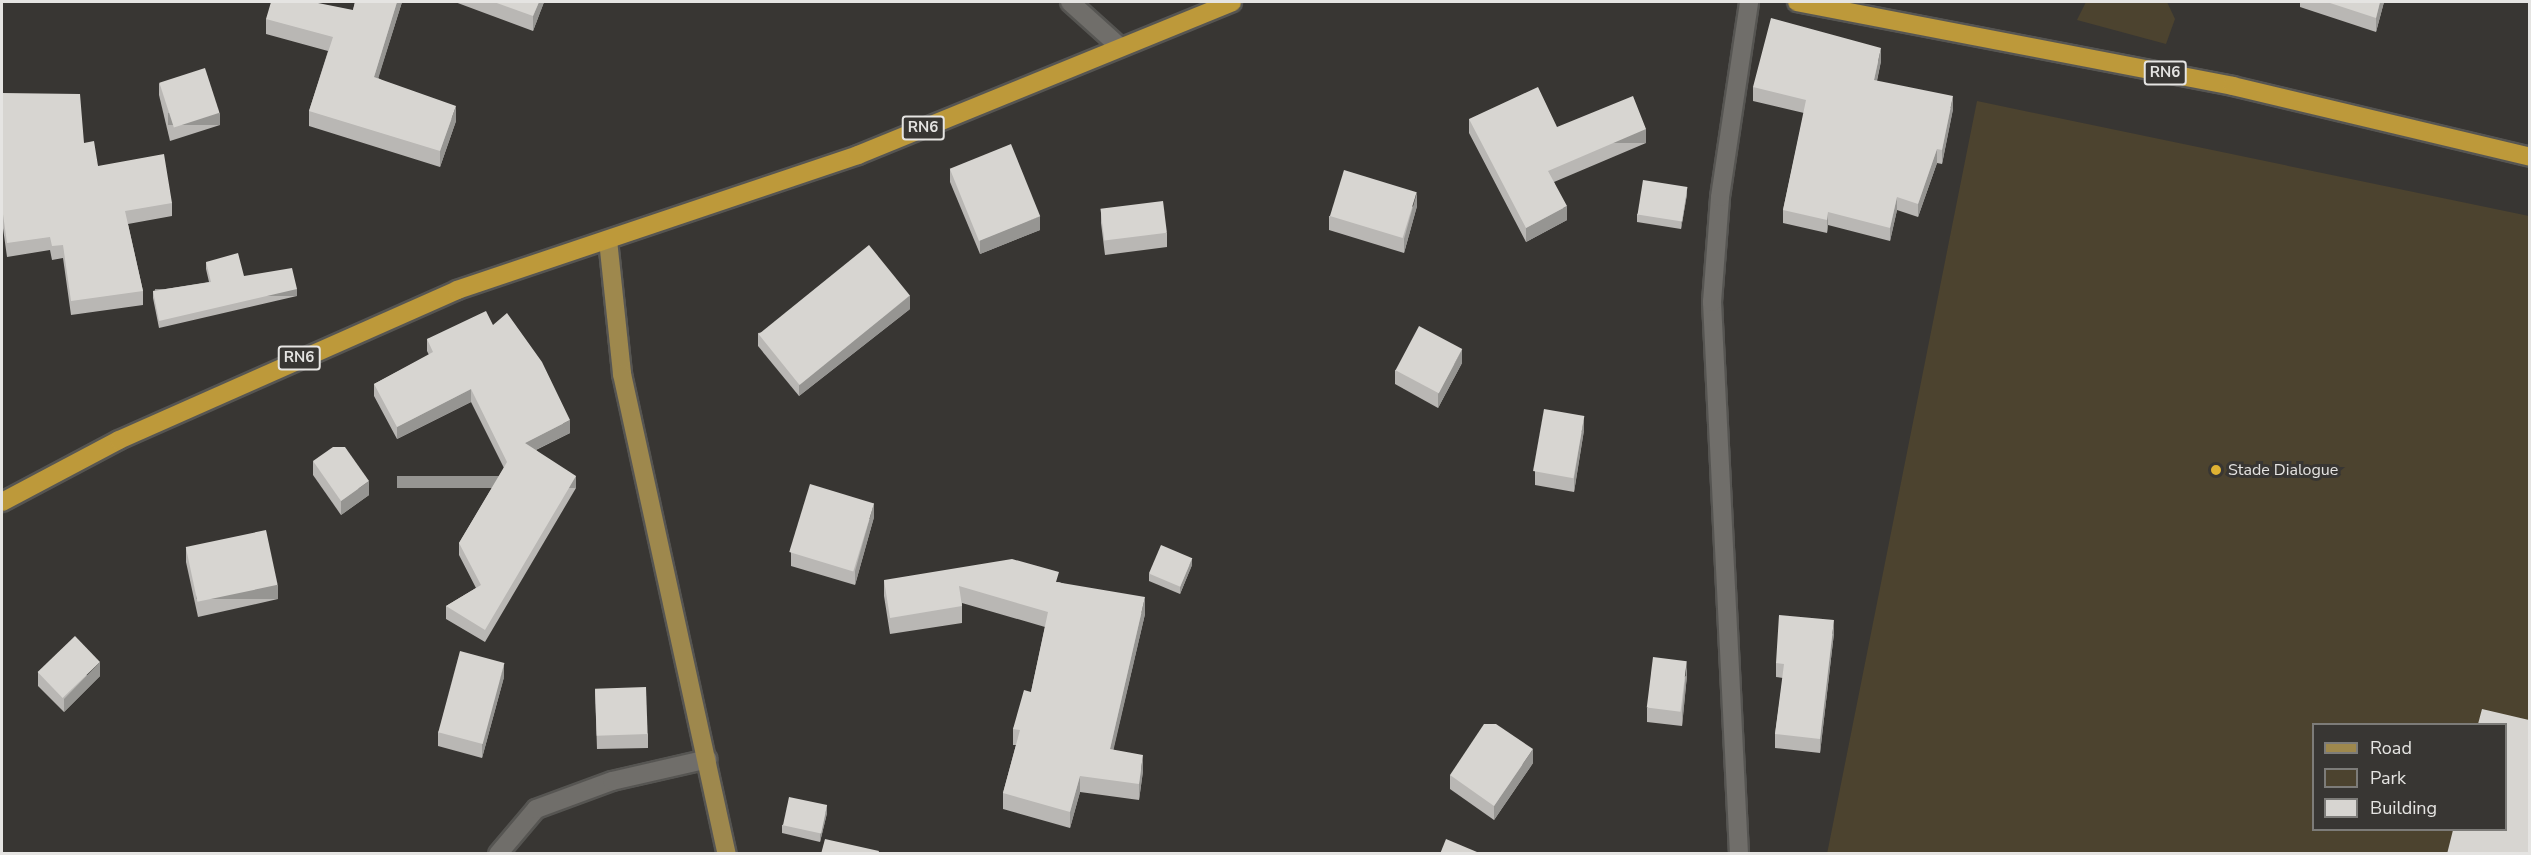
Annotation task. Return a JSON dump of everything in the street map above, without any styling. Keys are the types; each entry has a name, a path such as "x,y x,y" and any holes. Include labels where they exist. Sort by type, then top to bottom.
{"highway":[{"name":"RN6","path":"1797,2 2233,86 2529,157"},
{"name":"RN6","path":"2,502 119,440 457,290 858,155 1224,3"}],"main road":[{"path":"608,240 622,374 727,854"}],"street":[{"path":"1070,2 1120,47"},
{"path":"1739,854 1712,302 1720,197 1749,2"},
{"path":"498,854 536,809 612,782 708,759"}],"green space":[{"path":"2086,2 2167,2 2175,19 2166,44 2077,20"},
{"name":"Stade Dialogue","path":"1977,101 2529,216 2529,853 1827,854"}],"building":[{"path":"271,2 313,2 353,10 355,2 397,2 374,77 456,106 440,151 309,111 333,37 266,19"},
{"path":"494,2 539,2 533,16"},
{"path":"2327,2 2380,2 2376,18"},
{"path":"1771,18 1881,48 1874,80 1953,96 1942,150 1937,149 1918,204 1897,197 1890,228 1828,212 1827,220 1783,210 1806,100 1753,87"},
{"path":"205,68 220,113 174,128 159,83"},
{"path":"1538,87 1557,127 1633,96 1646,129 1548,171 1567,206 1526,228 1469,119"},
{"path":"2,93 80,94 84,143 94,141 98,166 164,154 172,203 125,211 143,291 71,301 63,245 52,246 50,237 7,243 2,207"},
{"path":"1011,144 1040,216 979,241 950,169"},
{"path":"1344,170 1417,192 1403,238 1330,216"},
{"path":"1643,180 1687,187 1682,222 1638,215"},
{"path":"1163,201 1167,233 1104,240 1100,209"},
{"path":"869,245 910,296 800,385 759,334"},
{"path":"238,253 244,276 292,268 297,289 159,321 153,291 211,282 206,262"},
{"path":"486,311 493,325 507,313 542,362 570,420 525,443 576,476 485,630 446,606 481,585 459,543 507,462 471,389 397,427 374,384 433,352 427,339"},
{"path":"1419,326 1462,349 1439,393 1396,370"},
{"path":"1544,409 1584,416 1573,478 1533,471"},
{"path":"333,447 345,447 369,481 341,501 313,461"},
{"path":"810,484 874,504 853,571 789,552"},
{"path":"266,530 278,585 197,602 186,547"},
{"path":"1161,545 1192,558 1180,587 1149,574"},
{"path":"1012,559 1059,572 1056,582 1145,597 1110,749 1143,755 1139,784 1080,776 1070,812 1003,793 1020,730 1013,729 1024,690 1031,692 1048,612 959,586 962,606 890,618 884,580"},
{"path":"1779,615 1834,620 1820,739 1775,734 1784,664 1776,663"},
{"path":"75,636 100,662 63,698 38,672"},
{"path":"460,651 504,663 483,744 438,732"},
{"path":"1653,657 1687,661 1681,712 1647,708"},
{"path":"646,687 648,734 597,736 595,689"},
{"path":"2482,709 2529,720 2529,854 2447,854 2453,831 2507,831 2507,723 2478,723"},
{"path":"1484,724 1496,724 1533,749 1494,806 1450,775"},
{"path":"789,797 827,805 821,833 783,825"},
{"path":"825,839 879,851 878,854 821,854"},
{"path":"1446,839 1477,852 1476,854 1440,854"}],"place":[{"name":"Stade Dialogue","path":"2216,470"}]}
